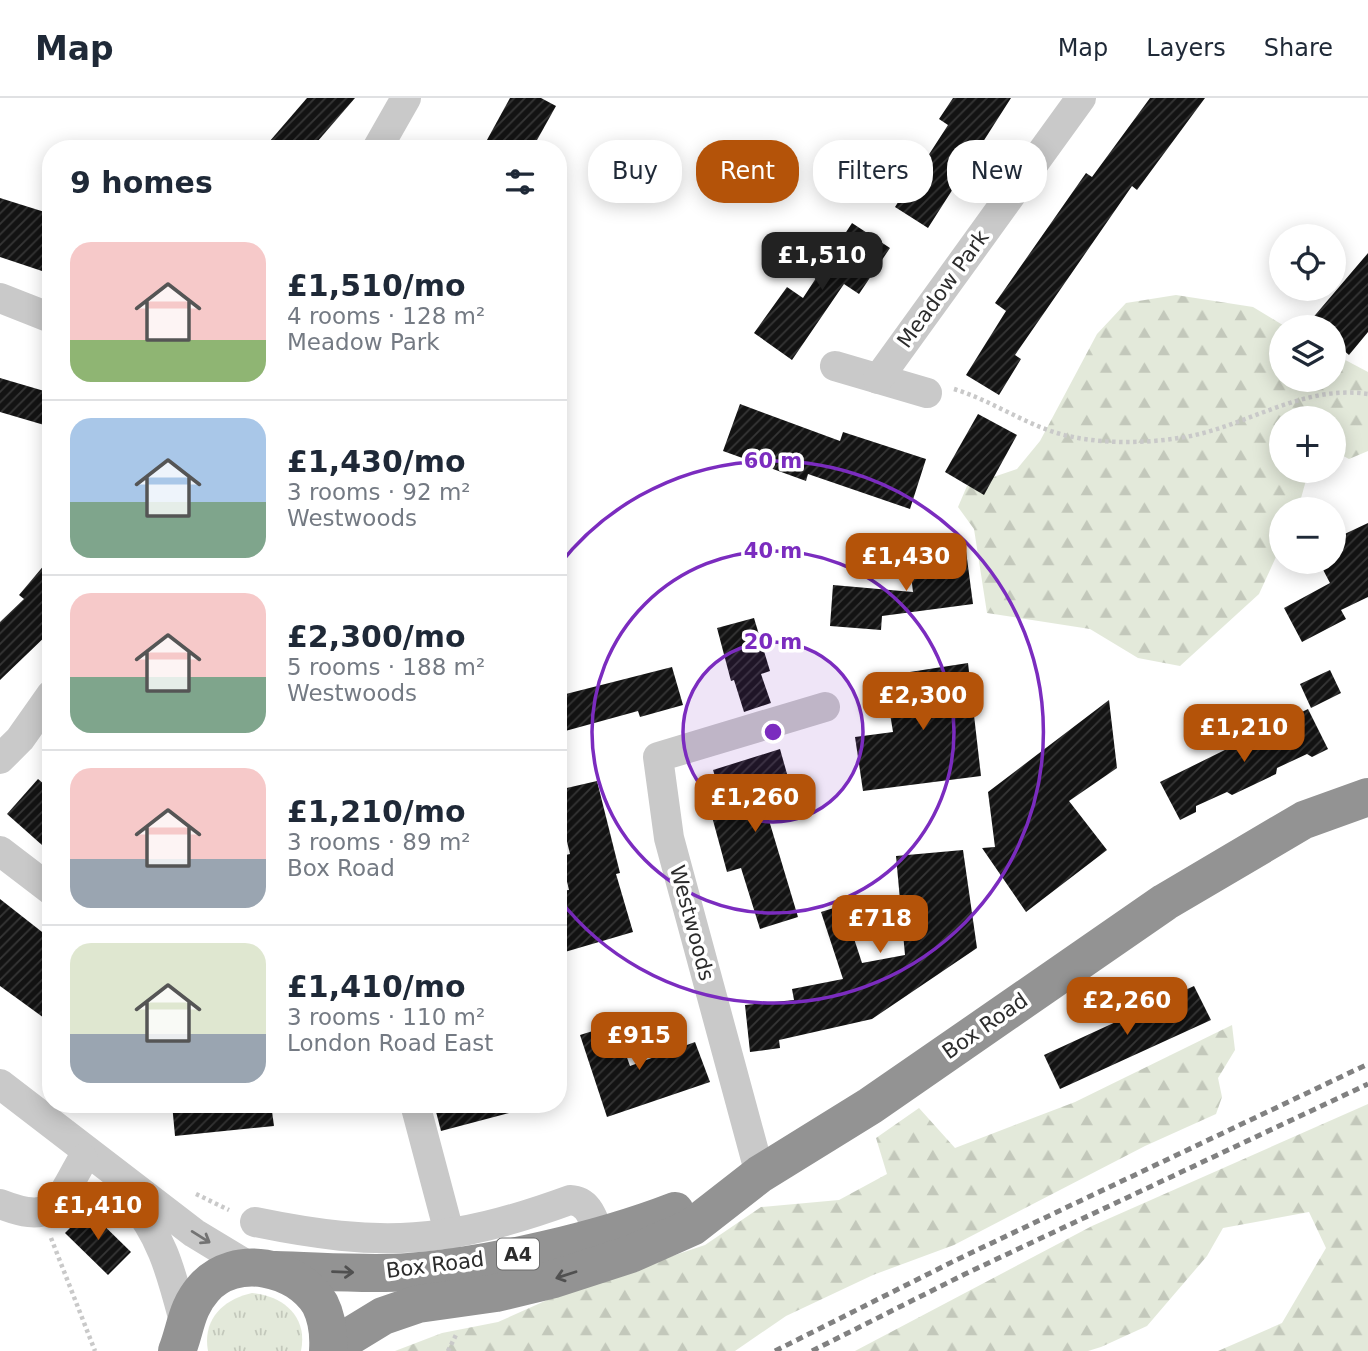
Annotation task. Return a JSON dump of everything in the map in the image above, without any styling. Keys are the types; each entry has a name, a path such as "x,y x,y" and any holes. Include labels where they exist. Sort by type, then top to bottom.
{"highway":[{"name":"Box Road","path":"329,1350 383,1316 418,1304 496,1293 554,1279 631,1254 692,1227 755,1177 870,1106 999,1014 1244,853 1304,820 1368,797"},
{"name":"Box Road","path":"263,1268 409,1272 464,1265 600,1236 671,1213 755,1177"},
{"path":"181,1341 188,1309 206,1286 226,1273 263,1268 301,1283 320,1304 328,1328 329,1350"}],"street":[{"path":"382,140 406,98"},
{"name":"Meadow Park","path":"878,379 1081,98"},
{"path":"0,298 42,314"},
{"path":"835,366 927,393"},
{"name":"Westwoods","path":"755,1177 669,838 658,757 825,707"},
{"path":"0,759 20,739 42,708"},
{"path":"0,851 42,883"},
{"path":"0,1084 86,1155 194,1233 263,1268"},
{"path":"417,1113 450,1236"},
{"path":"0,1204 33,1214 44,1213 57,1204 86,1155"},
{"path":"86,1155 157,1233 171,1271 181,1341"},
{"path":"255,1222 316,1234 388,1240 450,1236 512,1221 570,1200 579,1200 587,1207 600,1236"}],"path":[{"path":"991,405 1058,433 1110,441 1179,438 1226,427 1287,403 1323,393 1349,391 1368,394"},
{"path":"44,1213 95,1351"}],"green space":[{"path":"1176,295 1253,307 1269,317 1269,392 1346,392 1346,360 1368,372 1368,451 1349,459 1346,457 1346,406 1269,406 1269,483 1305,483 1301,497 1269,497 1269,572 1259,594 1180,666 1138,658 1090,629 987,613 974,529 958,507 967,486 1017,469 1040,441 1097,334 1126,303"},
{"path":"1232,1025 1235,1050 1218,1078 1222,1097 1216,1114 1145,1146 954,1245 873,1275 786,1316 735,1351 395,1351 442,1333 498,1322 565,1292 705,1245 761,1207 839,1200 887,1174 876,1138 919,1108 955,1148 1075,1102"},
{"path":"1368,1104 1368,1351 1218,1351 1282,1323 1326,1248 1309,1212 1223,1228 1207,1256 1147,1326 1088,1351 855,1351 1092,1226"},
{"path":"252,1293 274,1299 291,1310 301,1328 301,1351 208,1351 208,1329 217,1312 232,1300"}],"building":[{"path":"307,98 355,98 319,140 271,140"},
{"path":"510,98 541,98 556,106 537,140 487,140"},
{"path":"953,98 1011,98 984,140 947,140 947,198 928,228 895,207 898,203 933,203 933,148 948,125 939,119"},
{"path":"1150,98 1205,98 1137,190 1132,186 1015,355 1021,359 999,395 966,375 1006,311 995,303 1086,173 1092,177"},
{"path":"0,198 42,211 42,271 0,257"},
{"path":"852,223 890,248 859,294 844,284 792,360 754,333 787,287 803,298"},
{"path":"1368,253 1368,332 1349,355 1346,352 1346,315 1315,315 1327,301 1346,301 1346,279"},
{"path":"0,378 42,390 42,424 0,412"},
{"path":"740,404 840,441 843,432 926,459 910,509 808,474 806,481 723,451"},
{"path":"978,414 1017,435 984,495 945,472"},
{"path":"1368,523 1368,597 1341,610 1346,619 1302,642 1284,608 1330,583 1325,574 1346,574 1346,533"},
{"path":"966,551 973,604 882,616 881,630 830,626 833,585 913,592 909,559"},
{"path":"42,568 42,640 0,680 0,622 24,599 19,595"},
{"path":"754,618 770,671 761,674 771,703 744,712 734,680 731,681 717,628"},
{"path":"968,663 981,776 863,791 855,737 893,732 884,676"},
{"path":"672,667 683,705 640,717 638,711 567,731 567,694"},
{"path":"1330,670 1341,693 1311,708 1300,684"},
{"path":"1109,700 1117,768 1069,801 1107,850 1026,912 982,848 995,847 988,792"},
{"path":"1308,709 1328,749 1312,757 1307,754 1277,768 1276,774 1232,795 1227,792 1196,806 1196,812 1180,820 1160,782"},
{"path":"780,749 791,788 762,797 798,917 760,929 741,868 727,872 711,813 725,809 713,770"},
{"path":"38,779 42,782 42,845 7,814"},
{"path":"597,781 620,873 616,874 633,932 567,951 567,855 570,854 567,842 567,788"},
{"path":"963,850 977,948 872,1019 779,1040 780,1048 750,1052 745,1005 794,1000 792,989 843,979 821,912 843,905 862,963 905,955 896,856"},
{"path":"0,899 42,932 42,1016 0,986"},
{"path":"1194,986 1211,1020 1060,1089 1044,1055"},
{"path":"615,1024 630,1066 695,1042 710,1082 607,1117 580,1035"},
{"path":"173,1113 272,1113 274,1126 175,1136"},
{"path":"436,1113 509,1113 441,1131"},
{"path":"88,1210 131,1252 108,1275 65,1233"}],"railway":[{"path":"775,1351 956,1260 1368,1064"},
{"path":"812,1351 965,1274 1368,1084"}]}
